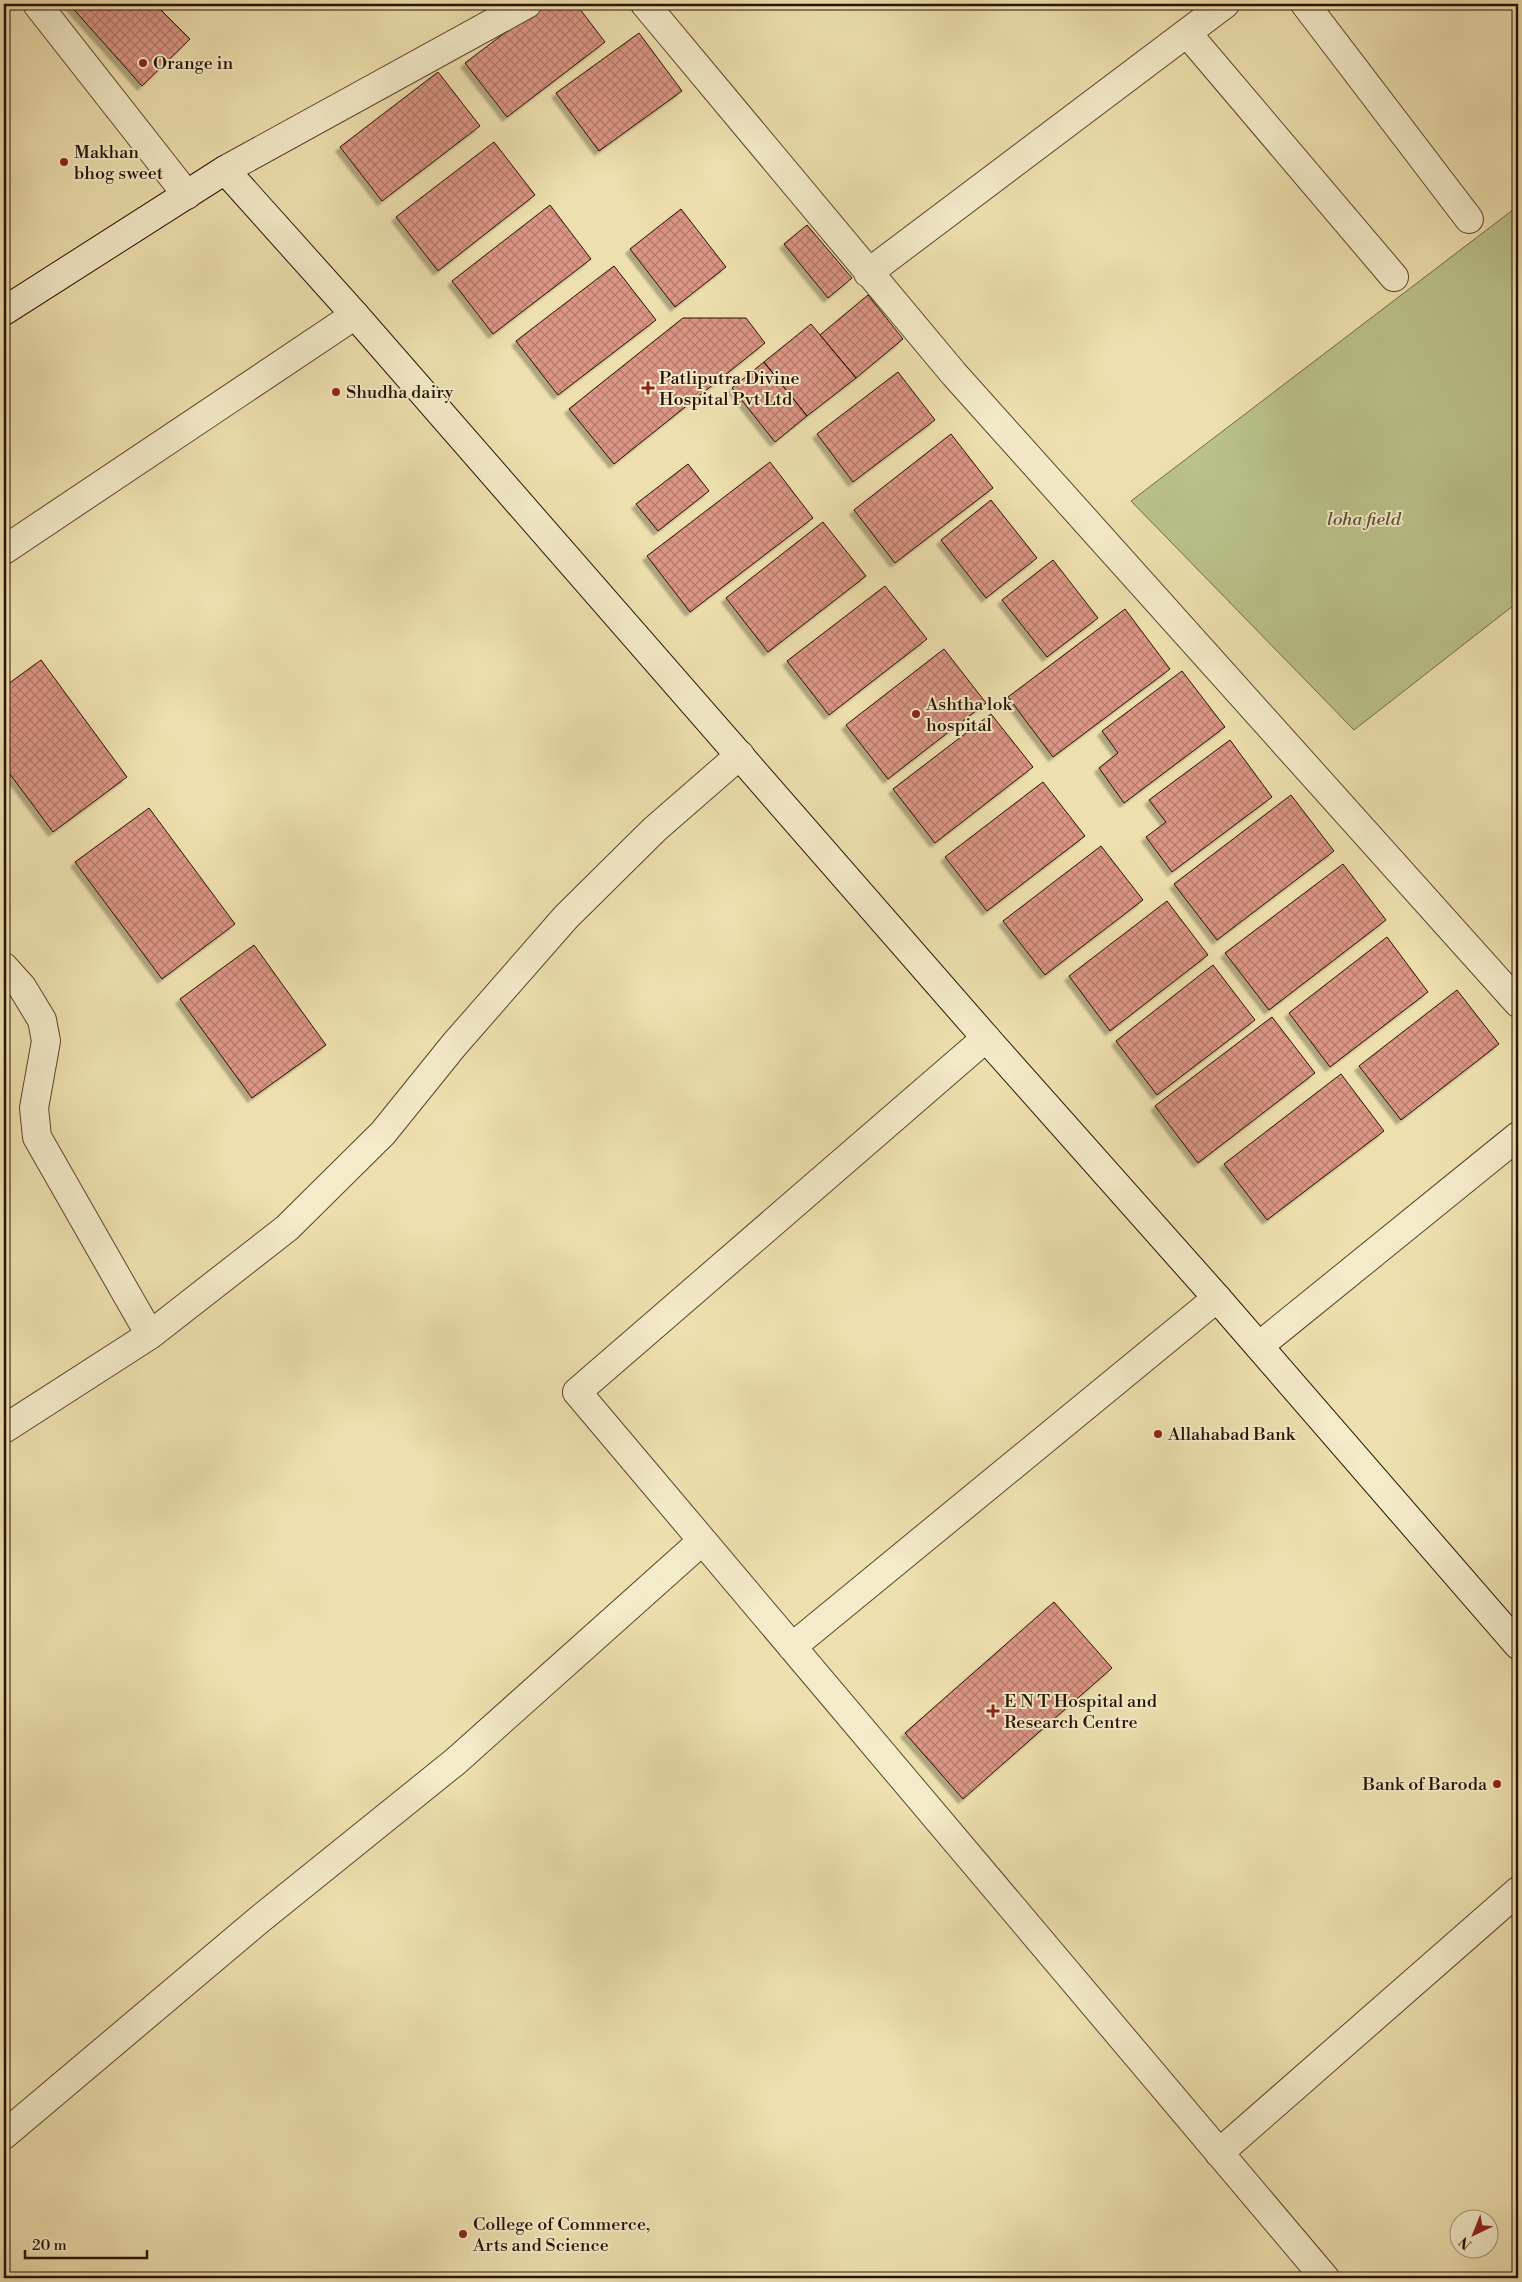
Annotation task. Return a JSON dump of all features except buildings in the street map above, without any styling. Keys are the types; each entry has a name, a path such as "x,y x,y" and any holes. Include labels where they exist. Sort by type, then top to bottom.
{"street":[{"path":"37,4 187,196"},
{"path":"4,311 226,170 490,12 527,4"},
{"path":"645,4 868,273 967,388 1518,1003"},
{"path":"868,273 1225,4"},
{"path":"1305,4 1469,219"},
{"path":"1187,33 1394,277"},
{"path":"226,170 355,315 986,1038 1217,1298 1518,1645"},
{"path":"4,550 355,315"},
{"path":"4,1429 150,1335 287,1228 383,1133 454,1045 566,917 655,829 740,755"},
{"path":"4,967 22,987 42,1020 46,1041 34,1108 37,1137 150,1335"},
{"path":"986,1038 576,1392 1325,2278"},
{"path":"1259,1346 1518,1136"},
{"path":"792,1647 1217,1298"},
{"path":"4,2135 260,1919 456,1760 702,1541"},
{"path":"1219,2153 1518,1891"}],"green space":[{"name":"loha field","path":"1518,206 1518,602 1354,730 1131,501"}],"place":[{"name":"Orange in","path":"143,63"},
{"name":"Makhan bhog sweet","path":"64,162"},
{"name":"Patliputra Divine Hospital Pvt Ltd","path":"648,388"},
{"name":"Shudha dairy","path":"336,392"},
{"name":"Ashtha lok hospital","path":"916,714"},
{"name":"Allahabad Bank","path":"1158,1434"},
{"name":"E N T Hospital and Research Centre","path":"993,1711"},
{"name":"Bank of Baroda","path":"1497,1784"},
{"name":"College of Commerce, Arts and Science","path":"463,2234"}]}
